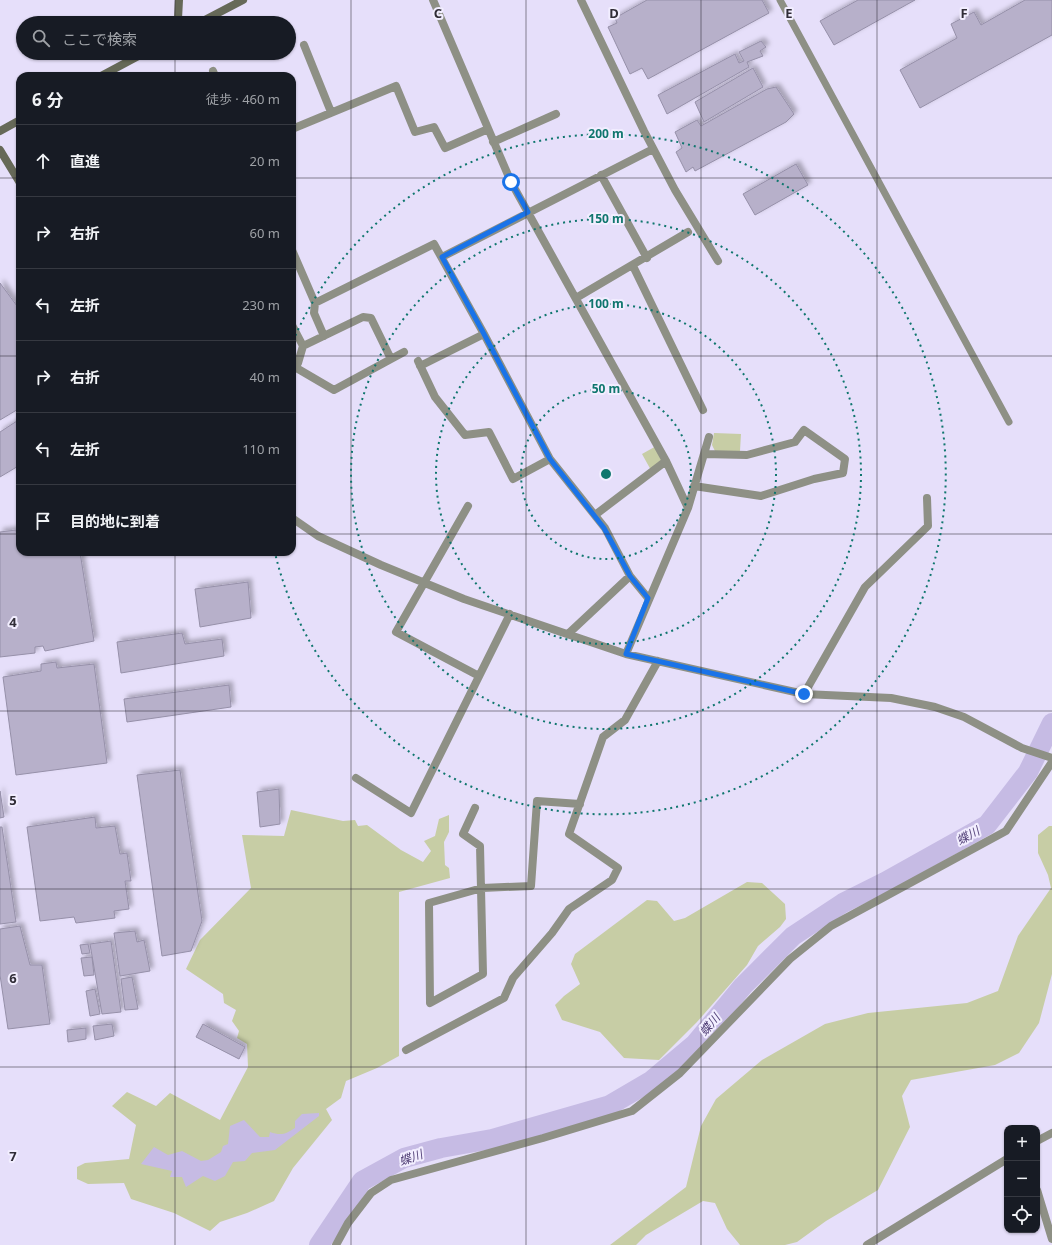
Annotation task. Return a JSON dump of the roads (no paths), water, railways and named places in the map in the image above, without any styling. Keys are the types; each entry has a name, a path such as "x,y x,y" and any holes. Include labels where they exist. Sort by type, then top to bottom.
{"main road":[{"path":"178,16 179,0"},
{"path":"212,16 243,0"},
{"path":"108,72 131,60"},
{"path":"0,131 16,122"},
{"path":"0,150 16,176"}],"street":[{"path":"433,0 511,182 666,461 688,508"},
{"path":"581,0 675,190 718,261"},
{"path":"304,45 331,112"},
{"path":"296,127 396,86 414,132 434,126 445,148 488,129"},
{"path":"493,142 556,114"},
{"path":"442,257 654,149"},
{"path":"601,175 647,258"},
{"path":"576,298 647,258 688,232"},
{"path":"315,303 434,244 484,334 550,459 595,515 604,528 630,576 648,598"},
{"path":"296,259 315,303 314,313 324,336"},
{"path":"633,266 703,410"},
{"path":"303,346 363,317 371,318 391,359"},
{"path":"296,333 303,346 298,363 296,364"},
{"path":"484,334 419,363 435,397 465,435 489,432 513,479 550,459"},
{"path":"296,368 334,390 404,352"},
{"path":"694,486 761,496 814,479 843,473 845,459 804,430 794,442 747,455 704,454"},
{"path":"626,654 648,598 688,508 709,436"},
{"path":"595,515 666,461"},
{"path":"804,694 865,587 928,526 927,498"},
{"path":"468,506 396,632 479,676"},
{"path":"296,521 318,536 424,583 626,654 804,694 891,698 935,707 964,717 1022,748 1052,758"},
{"path":"568,634 630,576"},
{"path":"356,778 411,813 510,614"},
{"path":"406,1050 504,998 513,978 552,933 570,909 612,880 618,868 570,834 603,737 625,720 658,661"},
{"path":"336,1245 348,1223 371,1193 391,1180 543,1138 632,1111 680,1073 790,959 831,926 1006,831 1052,762"},
{"path":"474,808 463,834 480,846 482,888 483,974 430,1003 429,903 482,888 531,886 537,801 580,804"},
{"path":"1040,1139 1052,1133"},
{"path":"867,1245 1004,1161"},
{"path":"1039,1197 1052,1239"}],"lane":[{"path":"780,0 1009,422"}],"waterway":[{"name":"蝶川","path":"319,1245 362,1181 404,1158 441,1148 492,1139 610,1105 651,1081 695,1044 743,986 793,936 843,903 885,882 987,825 1028,772 1052,723"}]}
